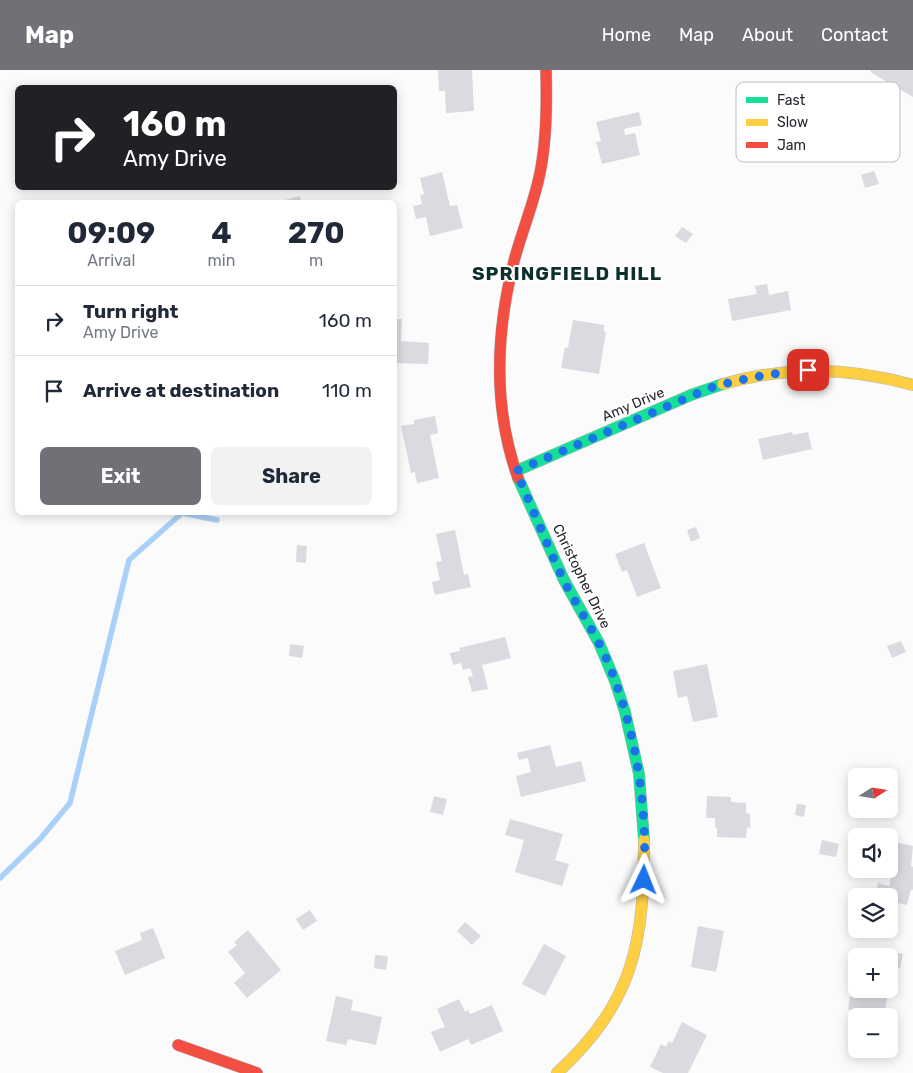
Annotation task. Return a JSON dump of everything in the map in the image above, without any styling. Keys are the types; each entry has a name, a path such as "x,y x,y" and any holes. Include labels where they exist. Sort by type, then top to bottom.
{"street":[{"name":"Christopher Drive","path":"546,70 545,120 540,172 506,294 499,366 501,394 516,471 567,586 602,651 618,688 632,738 644,824 644,880 639,936 635,954 622,990 613,1007 597,1031 557,1073"},
{"name":"Amy Drive","path":"516,471 679,400 741,379 774,373 841,370 874,375 913,385"},
{"path":"178,1045 257,1073"}],"building":[{"path":"438,70 472,70 474,111 446,113 445,91 439,91"},
{"path":"870,70 913,70 913,97 900,89 900,82 887,82"},
{"path":"639,112 642,125 624,129 625,135 635,133 640,155 602,164 596,142 601,141 596,122"},
{"path":"874,171 879,184 865,188 861,175"},
{"path":"442,172 450,206 457,205 463,228 430,236 426,217 416,219 413,206 422,204 420,195 424,194 420,178"},
{"path":"300,196 301,200 285,200"},
{"path":"682,227 693,234 686,243 675,236"},
{"path":"767,284 769,295 788,291 791,310 732,321 728,299 757,294 755,286"},
{"path":"397,319 402,319 401,341 429,343 428,364 397,363"},
{"path":"573,320 604,325 604,331 606,332 599,374 561,368 565,347 568,348"},
{"path":"435,416 438,433 430,435 439,478 417,483 415,472 411,473 401,426 414,424 414,420"},
{"path":"792,432 793,435 808,432 812,449 763,460 758,439"},
{"path":"696,527 700,538 691,542 687,530"},
{"path":"455,530 464,575 468,574 471,587 435,595 432,582 440,580 436,562 442,561 436,534"},
{"path":"644,543 661,588 637,597 627,570 622,572 615,554"},
{"path":"297,545 307,546 306,563 296,562"},
{"path":"505,637 511,658 482,665 488,689 472,692 468,677 473,676 470,668 463,670 461,663 453,665 450,653 460,651 459,648"},
{"path":"901,641 906,652 892,658 887,646"},
{"path":"290,644 304,646 302,658 289,656"},
{"path":"707,664 718,717 693,722 687,696 678,698 673,671"},
{"path":"550,745 556,767 581,761 586,781 521,797 516,776 531,772 528,758 519,760 517,753"},
{"path":"434,796 447,799 443,815 430,812"},
{"path":"707,796 731,797 731,802 746,803 746,813 750,814 750,828 747,827 746,838 717,837 715,818 706,818"},
{"path":"797,804 806,805 804,817 795,815"},
{"path":"510,819 563,834 555,860 569,864 562,886 515,872 524,840 505,835"},
{"path":"822,840 839,844 836,857 819,854"},
{"path":"898,843 913,846 911,866 913,867 913,890 911,889 907,905 899,903 898,906 898,888 877,888 878,883 889,886 891,878 898,878"},
{"path":"310,910 317,921 303,930 296,919"},
{"path":"465,922 481,936 472,945 457,931"},
{"path":"698,926 724,931 716,972 691,967"},
{"path":"153,928 165,958 125,975 115,951 142,940 140,933"},
{"path":"248,930 281,970 247,998 234,983 245,973 228,952 237,945 234,942"},
{"path":"544,944 566,956 545,996 522,984"},
{"path":"898,953 903,954 900,968 898,968"},
{"path":"375,955 388,956 386,970 374,968"},
{"path":"336,996 353,1000 351,1010 382,1017 376,1045 348,1039 346,1045 326,1041"},
{"path":"850,998 887,998 885,1008 848,1008"},
{"path":"459,999 465,1012 468,1010 470,1014 492,1005 503,1031 471,1045 468,1039 440,1052 431,1032 445,1027 437,1009"},
{"path":"682,1022 707,1035 688,1073 663,1073 650,1067 661,1044 666,1047 669,1041 672,1043"}],"waterway":[{"path":"0,878 40,839 70,803 129,560 180,515"},
{"path":"192,515 217,520"}],"traffic: fast":[{"path":"516,471 691,395 723,384"},
{"path":"518,478 564,580 599,643 615,681 625,712 639,774 644,840"}],"traffic: slow":[{"path":"723,384 770,374 818,371 866,375 913,385"},
{"path":"557,1073 604,1021 619,995 630,968 637,940 641,909 644,840"}],"traffic: jam":[{"path":"518,478 504,425 500,370 501,342 508,288 514,261 540,173 546,122 546,70"},
{"path":"178,1045 257,1073"}],"district":[{"name":"SPRINGFIELD HILL","path":"567,273"}],"route":[{"path":"644,880 644,824 638,773 632,738 618,688 602,651 567,586 516,471 710,388 741,379 774,373 808,370"}]}
